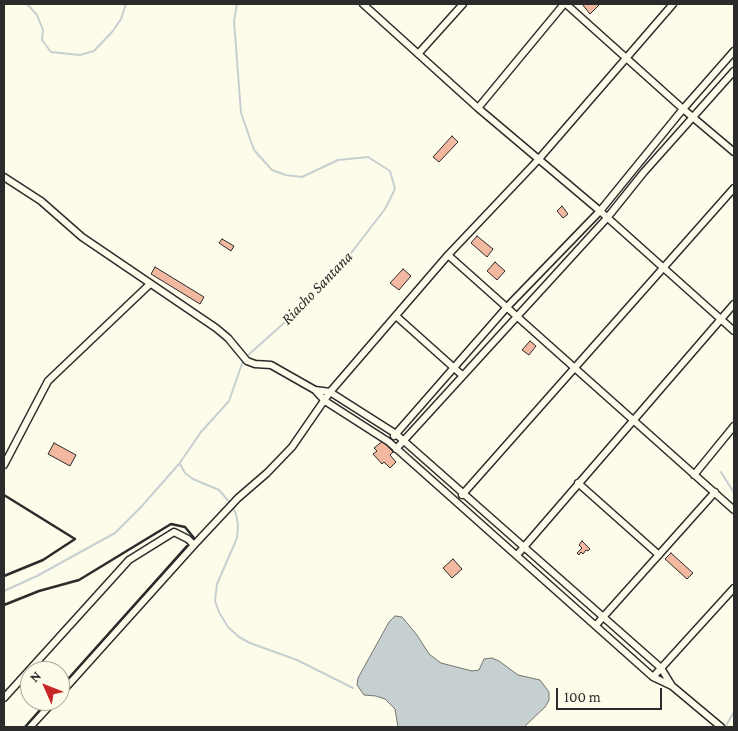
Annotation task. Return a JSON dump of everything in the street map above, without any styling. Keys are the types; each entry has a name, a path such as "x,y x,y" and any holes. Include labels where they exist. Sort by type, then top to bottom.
{"street":[{"path":"363,4 478,108 600,211 734,331"},
{"path":"418,54 463,4"},
{"path":"478,108 565,4 734,152"},
{"path":"70,683 238,498 267,473 292,447 330,392 448,255 538,160 673,4"},
{"path":"389,442 507,307 600,211 683,109 734,51"},
{"path":"396,449 607,218 644,172 734,71"},
{"path":"4,177 41,201 82,237 216,328 251,363 272,365 315,390 325,401 389,442 654,677 672,686 721,727"},
{"path":"456,502 734,188"},
{"path":"448,255 734,510"},
{"path":"4,465 48,381 150,284"},
{"path":"517,555 578,483 634,422 734,304"},
{"path":"396,316 462,375"},
{"path":"315,390 330,392 396,434 661,668 672,686"},
{"path":"694,475 734,426"},
{"path":"578,483 659,555"},
{"path":"596,625 715,492"},
{"path":"4,698 129,560 174,532 188,539 194,545"},
{"path":"654,677 734,588"},
{"path":"30,727 45,711"}],"shaded area":[{"path":"395,616 402,617 417,635 429,654 441,663 472,671 479,670 484,659 492,658 518,675 540,680 549,692 549,700 545,707 524,727 398,727 395,709 385,699 364,695 357,685 358,678 389,622"}],"building":[{"path":"582,4 600,4 590,14"},
{"path":"452,136 458,142 439,162 433,157"},
{"path":"562,206 568,214 563,218 557,211"},
{"path":"477,236 493,249 487,257 471,243"},
{"path":"222,239 234,246 231,251 219,243"},
{"path":"495,262 505,271 497,280 487,271"},
{"path":"155,267 204,297 200,304 151,274"},
{"path":"403,269 411,276 399,290 390,283"},
{"path":"530,341 536,346 529,355 522,350"},
{"path":"383,441 393,452 390,455 396,462 390,468 384,462 382,464 373,454 377,451 374,448"},
{"path":"54,443 76,455 70,466 48,454"},
{"path":"582,541 590,549 586,550 583,554 581,552 579,555 577,553 582,548 579,545"},
{"path":"671,553 693,573 687,579 665,559"},
{"path":"453,559 462,569 452,578 443,568"}],"waterway":[{"path":"27,4 37,15 43,30 42,40 51,52 80,55 94,51 112,32 121,19 126,4"},
{"name":"Riacho Santana","path":"237,4 234,21 241,113 254,150 272,170 286,175 302,177 338,160 368,157 390,171 395,189 385,209 348,257 303,306 246,357"},
{"name":"Riacho Santana","path":"4,591 37,576 115,533 179,464 201,432 229,401 243,361"},
{"path":"180,464 185,473 193,479 219,490 231,504 236,514 238,525 237,538 217,584 215,601 228,627 239,637 250,643 297,660 353,688"},
{"path":"721,472 734,493"},
{"path":"725,727 734,712"}],"wall":[{"path":"4,495 75,539 43,560 4,576"},
{"path":"4,605 39,591 79,580 171,524 185,527 194,538"},
{"path":"70,677 187,546"},
{"path":"25,727 39,711"}]}
